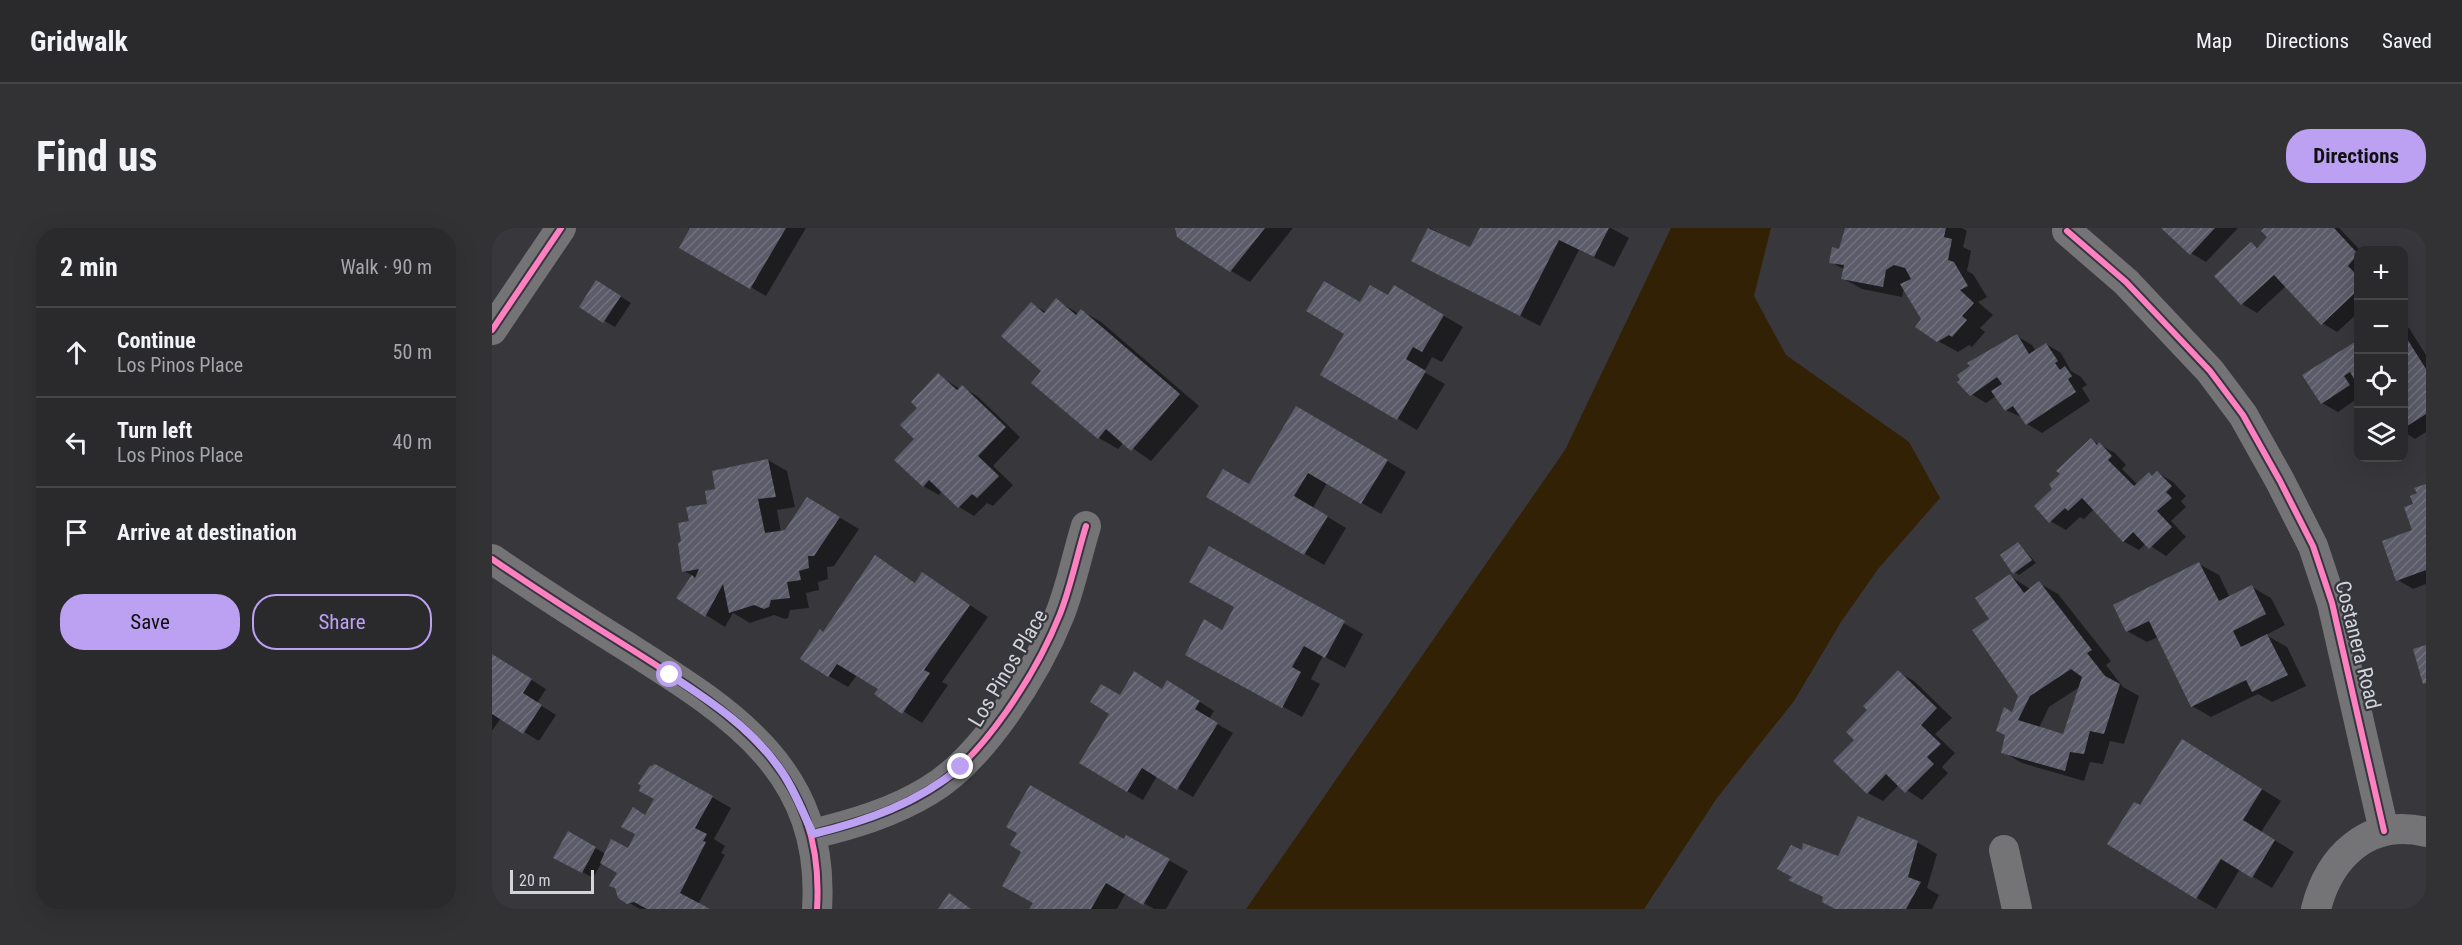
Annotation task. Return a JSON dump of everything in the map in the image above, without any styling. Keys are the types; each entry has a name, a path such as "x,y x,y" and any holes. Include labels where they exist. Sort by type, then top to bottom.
{"street":[{"path":"492,330 561,228"},
{"name":"Costanera Road","path":"2067,231 2126,282 2210,371 2243,416 2275,471 2313,546 2324,575 2384,831"},
{"name":"Los Pinos Place","path":"813,834 856,824 907,802 946,779 975,753 1013,700 1052,632 1061,612 1086,526"},
{"path":"492,559 693,689 733,719 755,740 782,772 813,834 819,875 817,909"},
{"path":"2316,909 2323,882 2338,859 2359,842 2384,831 2413,829 2426,832"},
{"path":"2004,850 2018,909"}],"shaded area":[{"path":"1671,228 1771,228 1754,296 1786,355 1909,442 1940,498 1878,569 1841,622 1794,701 1717,798 1644,909 1246,909 1565,450"}],"building":[{"path":"690,228 786,228 750,289 679,248"},
{"path":"1175,228 1265,228 1230,272 1177,237"},
{"path":"1428,228 1470,247 1480,228 1609,228 1594,257 1559,240 1520,316 1411,261"},
{"path":"1845,228 1946,228 1944,237 1952,239 1948,260 1954,262 1968,286 1960,290 1974,303 1962,316 1967,320 1952,337 1949,335 1937,342 1915,327 1921,319 1900,284 1911,279 1905,268 1894,265 1886,270 1883,287 1841,279 1844,265 1829,263 1832,247 1839,249"},
{"path":"2161,228 2215,228 2190,255"},
{"path":"2264,228 2334,228 2354,250 2354,259 2348,266 2354,272 2354,294 2321,325 2274,275 2241,305 2214,276 2251,242 2257,248 2267,237 2261,231"},
{"path":"596,280 621,296 603,323 579,307"},
{"path":"1324,281 1360,302 1370,285 1388,295 1394,285 1444,315 1422,352 1413,347 1406,359 1426,371 1397,420 1320,375 1344,334 1306,311"},
{"path":"1056,298 1076,315 1081,309 1180,394 1131,451 1106,429 1098,439 1031,383 1041,371 1001,336 1031,302 1044,313"},
{"path":"2017,334 2029,354 2046,343 2058,361 2055,363 2060,370 2065,366 2072,376 2068,379 2076,392 2026,425 2013,406 2005,411 1991,391 2002,384 1997,377 1970,396 1957,382 1960,380 1957,375 1970,366 1967,363"},
{"path":"2408,340 2426,369 2426,414 2408,425"},
{"path":"2354,342 2354,379 2350,372 2344,376 2350,385 2321,404 2302,375"},
{"path":"938,373 957,390 962,385 1006,427 978,456 999,476 977,498 972,494 958,508 929,480 923,487 894,460 914,439 900,425 917,408 911,402"},
{"path":"1296,406 1388,460 1361,504 1308,473 1294,496 1328,516 1304,555 1206,497 1223,469 1249,484"},
{"path":"2091,438 2097,445 2099,442 2112,456 2108,460 2134,486 2149,472 2152,476 2157,471 2172,486 2166,492 2172,498 2157,511 2172,527 2149,549 2133,532 2123,542 2082,498 2068,511 2065,508 2049,523 2034,506 2052,489 2049,484 2060,474 2056,471"},
{"path":"768,459 776,497 758,499 765,533 785,530 807,497 840,517 814,556 808,556 809,568 799,571 801,580 787,582 790,598 771,600 769,607 764,609 754,605 729,613 723,584 705,617 676,598 692,575 695,578 699,569 682,572 678,523 689,521 686,507 707,504 705,491 715,489 712,471"},
{"path":"2426,484 2426,570 2396,581 2382,541 2412,530 2404,507 2413,504 2410,496 2417,493 2414,488"},
{"path":"2018,542 2032,560 2013,574 2000,555"},
{"path":"1209,546 1345,621 1325,658 1304,646 1292,667 1301,672 1282,708 1185,655 1204,619 1222,630 1234,607 1189,582"},
{"path":"875,555 915,583 922,572 970,605 924,670 930,673 902,714 874,694 878,689 837,664 828,677 800,659 820,629 823,632"},
{"path":"2199,562 2219,601 2252,585 2266,614 2233,631 2241,647 2267,634 2288,675 2252,692 2246,680 2191,707 2149,621 2126,632 2113,605"},
{"path":"2010,574 2024,593 2039,581 2092,650 2087,653 2105,676 2120,684 2104,734 2090,731 2084,754 2070,752 2065,771 2001,753 2005,735 1996,731 2004,707 2012,712 2018,696 1972,630 1989,619 1975,598","holes":["2071,669 2082,677 2063,734 2018,720 2030,696"]},
{"path":"2426,645 2426,683 2423,684 2413,649"},
{"path":"492,654 532,679 523,693 542,705 523,734 492,714"},
{"path":"1898,670 1937,708 1921,725 1941,744 1927,757 1934,764 1905,793 1886,774 1867,794 1833,761 1854,740 1846,732 1867,710 1863,706"},
{"path":"1134,671 1162,689 1167,680 1200,701 1195,709 1218,723 1177,790 1142,768 1127,792 1079,763 1109,714 1090,702 1101,684 1120,695"},
{"path":"2182,739 2262,789 2243,820 2275,840 2252,878 2221,859 2196,899 2107,844 2134,802 2140,805"},
{"path":"655,764 713,796 695,828 707,834 703,841 706,842 680,893 710,909 647,909 634,902 627,904 618,898 615,888 609,886 617,873 600,863 611,839 628,848 635,834 621,827 633,807 645,815 654,799 639,791 641,785 638,784 649,767"},
{"path":"1030,785 1124,839 1126,835 1170,859 1143,905 1106,883 1091,909 1029,909 1033,903 1002,886 1021,852 1010,845 1017,833 1006,827"},
{"path":"1858,816 1918,841 1908,877 1921,882 1906,909 1835,909 1822,902 1823,897 1788,880 1792,877 1777,869 1791,845 1802,850 1803,843 1838,856"},
{"path":"568,831 596,847 582,873 553,858"},
{"path":"949,893 971,909 938,909"}],"cycle path":[{"path":"492,330 561,228"},
{"path":"2067,231 2126,282 2210,371 2243,415 2280,481 2313,546 2332,603 2384,831"},
{"path":"813,834 886,812 914,799 948,777 987,737 1006,713 1050,637 1067,593 1086,526"},
{"path":"492,559 701,695 735,721 764,750 788,782 806,818 816,860 817,909"}],"route":[{"path":"670,675 733,719 771,756 791,788 813,834 856,824 888,812 929,791 961,767"}]}
